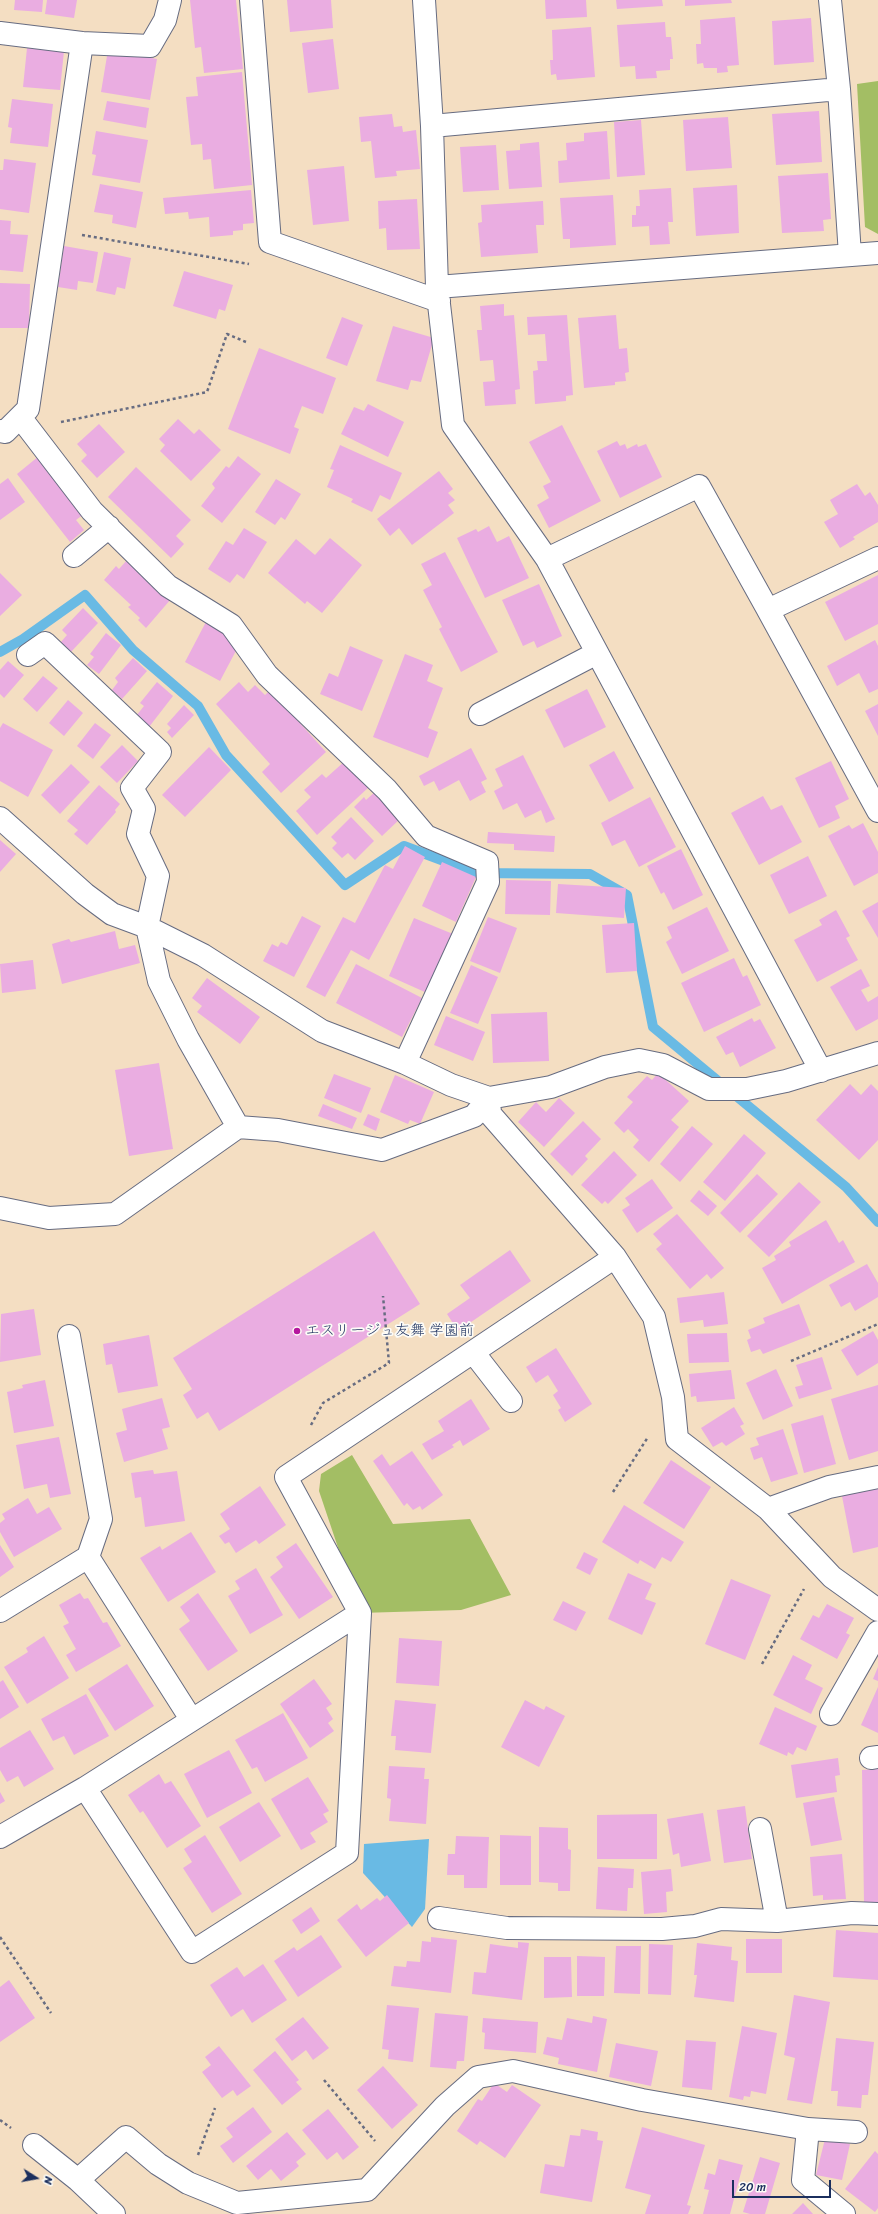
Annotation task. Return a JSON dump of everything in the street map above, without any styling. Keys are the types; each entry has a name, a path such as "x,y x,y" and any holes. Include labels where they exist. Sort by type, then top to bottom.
{"street":[{"path":"0,32 82,43 150,46 165,20 170,0"},
{"path":"251,0 270,242 438,294 878,253"},
{"path":"424,0 432,126 438,294 453,425 547,559 821,1071"},
{"path":"830,0 839,89 850,255"},
{"path":"0,431 5,432 28,409 82,43"},
{"path":"432,126 839,89"},
{"path":"20,417 92,511 168,586 231,625 267,675 387,790 426,836 487,862 488,882 405,1063"},
{"path":"547,559 699,486 878,811"},
{"path":"74,556 109,527"},
{"path":"768,610 878,558"},
{"path":"28,655 45,643 160,752 132,788 144,809 138,834 158,876 147,927 159,981 238,1127"},
{"path":"480,714 597,653"},
{"path":"0,818 85,894 112,914 147,927 203,955 322,1031 405,1063 451,1085 489,1098 550,1087 605,1067 639,1060 664,1065 709,1089 747,1089 786,1082 878,1053"},
{"path":"0,1208 49,1218 115,1214 238,1127 278,1130 382,1150 474,1116 489,1098"},
{"path":"489,1098 490,1114 615,1257 654,1316 673,1397 677,1439 768,1509 832,1577 878,1610"},
{"path":"85,1788 192,1952 347,1853 360,1613 286,1477 615,1257"},
{"path":"0,1611 88,1557 101,1519 69,1336"},
{"path":"473,1352 511,1400"},
{"path":"768,1509 829,1487 878,1476"},
{"path":"88,1557 191,1719"},
{"path":"0,1837 85,1788 191,1719 360,1613"},
{"path":"831,1714 878,1632"},
{"path":"760,1830 777,1921"},
{"path":"439,1918 507,1928 662,1929 695,1926 721,1919 777,1921 852,1913 878,1914"},
{"path":"78,2180 126,2137 158,2164 188,2183 237,2203 367,2190 445,2106 478,2077 513,2071 642,2100 808,2128 856,2132"},
{"path":"808,2128 803,2180 844,2214"},
{"path":"34,2144 78,2180 114,2214"}],"path":[{"path":"80,234 249,264"},
{"path":"56,423 207,392 227,334 246,342"},
{"path":"325,1451 308,1429 323,1403 389,1363 383,1296"},
{"path":"790,1361 878,1324"},
{"path":"613,1492 649,1435"},
{"path":"762,1664 818,1562"},
{"path":"0,1937 51,2013"},
{"path":"324,2080 392,2162"},
{"path":"188,2183 215,2108"}],"green space":[{"path":"878,81 878,234 865,227 857,84"},
{"path":"352,1455 393,1524 470,1519 511,1595 461,1610 360,1613 319,1491 321,1474"}],"water":[{"path":"429,1839 425,1909 412,1927 363,1873 364,1844"}],"building":[{"path":"15,0 43,0 42,12 14,10"},
{"path":"47,0 77,0 74,18 45,14"},
{"path":"190,0 236,0 243,69 204,73 201,47 195,48"},
{"path":"287,0 331,0 333,28 290,32"},
{"path":"545,0 586,0 587,17 546,19"},
{"path":"616,0 662,0 663,6 617,9"},
{"path":"685,0 731,0 732,3 685,6"},
{"path":"735,17 739,65 727,66 728,72 717,73 717,68 704,68 703,63 697,64 696,44 701,44 700,20"},
{"path":"811,18 814,62 774,65 772,21"},
{"path":"665,22 666,37 671,37 673,59 670,59 670,70 656,71 657,78 636,79 635,66 620,67 617,25"},
{"path":"591,27 595,77 557,80 556,74 551,75 550,60 553,60 552,30"},
{"path":"333,39 339,89 308,93 302,43"},
{"path":"27,48 64,51 60,90 23,87"},
{"path":"108,50 157,59 150,100 101,92"},
{"path":"242,72 252,185 214,189 211,159 203,160 202,144 191,145 186,97 198,96 196,77"},
{"path":"12,99 53,104 48,147 10,143 12,128 8,127"},
{"path":"107,101 149,108 146,128 103,120"},
{"path":"819,111 822,162 776,165 772,114"},
{"path":"392,114 394,127 402,126 403,132 416,130 420,169 396,171 397,176 375,178 371,141 361,142 359,117"},
{"path":"728,117 732,168 686,171 683,120"},
{"path":"641,120 645,175 617,177 614,122"},
{"path":"96,131 148,140 140,183 92,175 96,155 92,154"},
{"path":"607,131 610,179 559,183 558,161 567,160 566,143 584,141 584,133"},
{"path":"539,142 542,187 509,189 506,151 520,150 520,144"},
{"path":"496,145 499,190 463,192 460,147"},
{"path":"4,159 36,163 29,213 0,209 0,170 3,170"},
{"path":"344,166 349,221 313,225 307,170"},
{"path":"828,173 831,219 823,220 824,231 782,233 778,176"},
{"path":"100,184 143,192 136,228 112,223 113,215 94,212"},
{"path":"737,185 739,233 696,236 693,188"},
{"path":"671,188 673,222 668,222 670,244 650,245 649,226 632,227 632,215 636,215 636,206 640,206 639,190"},
{"path":"251,190 254,223 243,224 243,230 233,231 233,235 210,237 209,217 189,219 188,212 165,214 163,198"},
{"path":"613,195 616,245 570,248 570,239 563,239 560,198"},
{"path":"417,199 420,249 387,250 386,228 379,229 378,201"},
{"path":"543,201 544,225 536,225 538,253 481,257 478,223 482,222 481,205"},
{"path":"0,220 11,221 10,234 28,235 23,272 0,270"},
{"path":"64,246 98,252 93,283 78,281 77,290 58,287"},
{"path":"104,252 131,258 125,289 117,287 115,295 96,291"},
{"path":"184,271 233,285 225,311 219,309 216,319 173,306"},
{"path":"0,283 30,284 29,328 0,328"},
{"path":"504,304 504,316 514,315 520,389 515,390 516,404 485,406 483,382 495,381 493,360 480,361 477,330 482,330 480,306"},
{"path":"567,315 573,395 566,396 566,401 535,404 533,371 538,370 537,361 547,361 545,334 528,335 527,317"},
{"path":"616,315 619,349 627,348 629,372 625,373 626,381 615,382 615,385 584,388 578,318"},
{"path":"342,317 363,325 347,366 326,358"},
{"path":"393,326 434,338 421,382 411,380 408,390 376,381"},
{"path":"259,348 336,378 323,414 302,406 294,427 299,429 290,454 228,429"},
{"path":"368,404 404,422 388,457 341,434 354,407 364,411"},
{"path":"178,419 194,434 199,429 221,450 191,481 160,451 165,445 159,439"},
{"path":"99,424 125,452 97,478 81,461 87,455 77,444"},
{"path":"562,425 601,501 549,528 537,505 549,498 543,486 551,482 529,442"},
{"path":"617,441 620,446 625,444 627,449 637,444 638,447 646,444 662,477 620,498 597,451"},
{"path":"340,445 402,473 390,500 380,495 372,512 351,502 353,499 327,487 334,470 330,469"},
{"path":"39,456 84,514 76,520 84,530 70,542 17,474"},
{"path":"238,456 261,474 222,523 201,506 215,488 212,484 226,466 229,468"},
{"path":"136,467 191,520 176,536 184,544 171,558 108,497"},
{"path":"439,471 453,489 448,493 455,500 448,505 454,513 412,545 399,528 390,536 377,519"},
{"path":"8,478 25,502 0,520 0,484"},
{"path":"276,479 301,494 285,520 281,517 275,525 255,512"},
{"path":"857,484 865,496 870,492 878,505 878,522 853,537 855,539 840,548 824,522 838,514 830,500"},
{"path":"489,526 497,542 509,536 529,578 485,598 457,538 476,529 478,532"},
{"path":"244,528 267,542 244,579 237,574 230,583 208,569 226,541 233,545"},
{"path":"330,538 362,565 322,613 307,601 305,604 268,573 296,539 315,555"},
{"path":"445,552 498,652 461,672 439,629 442,627 423,590 432,585 421,564"},
{"path":"127,560 171,599 146,628 138,620 140,618 128,607 131,605 104,580 116,566 119,569"},
{"path":"0,573 22,595 0,616"},
{"path":"878,575 878,624 845,641 825,602"},
{"path":"539,584 562,636 537,648 534,641 523,646 502,600"},
{"path":"83,608 98,623 70,653 60,643 67,635 62,630"},
{"path":"208,618 239,645 220,681 185,662"},
{"path":"106,633 121,645 99,674 87,665 94,657 90,654"},
{"path":"875,640 878,646 878,689 869,693 859,673 837,686 827,666"},
{"path":"350,646 383,660 362,711 320,694 329,673 338,677"},
{"path":"405,654 433,665 427,681 443,688 428,728 438,732 428,758 373,737"},
{"path":"133,658 147,671 122,699 112,690 118,682 115,678"},
{"path":"8,661 24,675 4,698 0,694 0,670"},
{"path":"43,676 58,688 37,712 23,699"},
{"path":"157,682 173,696 149,727 136,716 144,706 140,703"},
{"path":"239,682 248,692 255,685 265,695 270,690 326,752 281,793 262,772 270,764 216,704"},
{"path":"587,689 606,727 564,748 545,710"},
{"path":"68,700 83,713 64,736 49,723"},
{"path":"878,704 878,736 865,711"},
{"path":"184,705 194,715 172,738 167,732 171,728 167,724"},
{"path":"3,723 53,750 28,797 0,781 0,728"},
{"path":"95,723 111,735 93,759 77,746"},
{"path":"122,745 138,761 117,783 100,767"},
{"path":"209,747 231,770 185,817 162,795"},
{"path":"471,748 487,779 481,782 486,792 470,801 459,780 439,791 434,781 424,786 419,776"},
{"path":"614,751 634,788 609,802 589,765"},
{"path":"523,755 555,819 546,823 541,810 525,818 517,803 503,810 494,791 503,786 495,769"},
{"path":"345,761 369,787 317,835 296,811 311,797 304,790 322,774 326,778"},
{"path":"831,761 849,799 835,806 840,818 819,828 795,778"},
{"path":"71,764 90,782 60,814 41,795"},
{"path":"99,785 120,804 115,810 116,812 87,845 74,834 78,830 67,821"},
{"path":"376,791 401,818 382,836 354,807 364,797 366,800"},
{"path":"763,796 771,810 782,805 802,842 759,865 731,813"},
{"path":"650,797 676,847 639,867 625,840 612,846 601,823"},
{"path":"351,817 374,841 355,860 348,853 342,858 332,848 337,843 331,837"},
{"path":"863,823 878,852 878,873 854,886 828,836 849,825 852,829"},
{"path":"488,832 555,836 554,852 514,850 514,844 487,843"},
{"path":"0,840 16,854 0,872"},
{"path":"405,846 425,857 369,960 351,950 325,997 306,987 343,917 355,923 385,865 393,869"},
{"path":"681,849 703,895 673,910 664,892 661,894 647,866"},
{"path":"808,856 827,896 789,914 770,875"},
{"path":"442,862 476,877 456,922 422,906"},
{"path":"506,880 551,881 550,915 505,914"},
{"path":"558,884 626,888 624,918 556,913"},
{"path":"878,902 878,938 862,911"},
{"path":"707,907 729,951 682,974 666,942 672,938 667,927"},
{"path":"836,910 850,936 846,938 858,960 817,982 794,940 822,925 819,920"},
{"path":"302,916 321,926 294,977 263,961 272,944 278,947 281,942 287,945"},
{"path":"488,917 517,928 500,973 470,961"},
{"path":"414,918 453,934 427,993 389,976"},
{"path":"634,923 637,971 606,973 602,925"},
{"path":"115,931 119,949 135,945 140,963 62,984 52,944 69,939 71,942"},
{"path":"734,958 743,977 747,975 761,1005 704,1032 681,983"},
{"path":"33,960 36,989 2,993 0,964"},
{"path":"356,964 422,998 402,1037 336,1003"},
{"path":"471,965 498,977 478,1024 450,1013"},
{"path":"861,969 870,986 861,990 868,1002 878,996 878,1019 856,1031 830,987"},
{"path":"207,978 260,1017 240,1044 197,1012 202,1006 192,998"},
{"path":"547,1012 549,1061 493,1063 491,1014"},
{"path":"446,1016 485,1032 473,1061 434,1045"},
{"path":"752,1018 754,1022 760,1019 776,1048 740,1067 733,1052 726,1055 716,1037"},
{"path":"159,1063 173,1149 129,1156 115,1070"},
{"path":"658,1073 689,1101 671,1120 679,1127 649,1162 633,1147 639,1140 628,1129 624,1133 614,1123 633,1102 627,1097 647,1076 652,1080"},
{"path":"334,1074 371,1088 361,1113 324,1098"},
{"path":"395,1075 434,1092 420,1124 410,1120 408,1124 380,1112"},
{"path":"850,1084 861,1095 871,1084 878,1091 878,1140 859,1160 816,1120"},
{"path":"559,1098 575,1113 544,1147 518,1122 536,1102 546,1112"},
{"path":"323,1104 357,1118 352,1129 318,1116"},
{"path":"368,1114 380,1119 376,1131 363,1125"},
{"path":"583,1121 601,1139 585,1156 588,1159 572,1176 550,1154"},
{"path":"692,1126 713,1144 680,1182 660,1164"},
{"path":"744,1134 766,1153 725,1201 703,1182"},
{"path":"614,1151 637,1175 608,1204 605,1201 602,1204 581,1185"},
{"path":"757,1174 778,1194 740,1233 720,1213"},
{"path":"652,1179 673,1208 637,1233 622,1210 630,1205 625,1198"},
{"path":"799,1182 821,1202 769,1257 747,1236"},
{"path":"699,1190 717,1206 708,1216 690,1201"},
{"path":"677,1214 724,1268 711,1279 707,1274 690,1289 656,1249 662,1244 653,1234"},
{"path":"826,1220 839,1243 843,1240 855,1262 782,1304 762,1268 776,1260 774,1256 791,1246 789,1242"},
{"name":"エスリージュ友舞 学園前","path":"374,1231 420,1304 219,1431 208,1412 197,1419 183,1395 192,1389 173,1358"},
{"path":"510,1250 531,1281 458,1331 447,1314 470,1298 460,1285"},
{"path":"867,1264 878,1283 878,1297 855,1311 850,1302 841,1307 829,1285"},
{"path":"724,1292 728,1324 704,1327 703,1320 680,1323 677,1298"},
{"path":"799,1304 811,1335 763,1354 760,1349 751,1352 747,1340 751,1338 748,1330 765,1323 763,1318"},
{"path":"34,1309 41,1355 0,1362 1,1314"},
{"path":"873,1331 878,1340 878,1363 857,1376 841,1350"},
{"path":"727,1333 729,1362 689,1363 687,1334"},
{"path":"149,1335 158,1386 118,1393 112,1364 106,1365 103,1344"},
{"path":"556,1348 592,1404 565,1422 558,1410 561,1408 553,1395 558,1391 548,1375 536,1383 526,1367"},
{"path":"822,1357 832,1389 799,1399 795,1387 803,1385 796,1365"},
{"path":"776,1369 793,1406 763,1420 746,1383"},
{"path":"731,1370 735,1399 697,1402 696,1396 691,1397 689,1374"},
{"path":"45,1380 54,1426 14,1433 7,1392 23,1388 22,1385"},
{"path":"878,1385 878,1451 849,1460 831,1399"},
{"path":"162,1398 170,1427 162,1429 168,1449 124,1462 116,1433 127,1430 122,1409"},
{"path":"471,1399 490,1429 463,1446 460,1440 452,1445 454,1447 432,1460 422,1444 444,1431 438,1421"},
{"path":"734,1407 744,1424 740,1426 745,1434 726,1446 722,1442 713,1447 701,1428"},
{"path":"823,1415 836,1464 804,1473 791,1424"},
{"path":"783,1429 798,1474 771,1482 762,1457 754,1460 750,1448 759,1445 756,1438"},
{"path":"59,1437 71,1494 50,1498 47,1484 24,1489 16,1445"},
{"path":"412,1451 443,1495 422,1510 420,1506 413,1510 407,1503 404,1506 373,1461 382,1454 390,1466"},
{"path":"671,1460 711,1487 684,1529 643,1503"},
{"path":"153,1470 154,1474 177,1471 185,1521 145,1527 141,1497 135,1498 131,1473"},
{"path":"260,1486 286,1525 259,1544 256,1540 236,1553 229,1542 225,1544 219,1536 230,1529 220,1514"},
{"path":"878,1488 878,1547 853,1553 842,1496"},
{"path":"28,1498 37,1514 49,1507 62,1529 14,1557 0,1532 0,1523 5,1519 2,1514"},
{"path":"624,1505 684,1542 671,1562 662,1557 655,1569 640,1560 638,1564 602,1542"},
{"path":"191,1532 216,1572 168,1602 140,1558 160,1546 162,1550"},
{"path":"296,1543 333,1597 299,1619 270,1577 283,1567 276,1557"},
{"path":"0,1545 14,1567 0,1577"},
{"path":"584,1552 598,1559 590,1575 576,1568"},
{"path":"256,1568 283,1615 250,1634 228,1596 240,1589 235,1581"},
{"path":"628,1573 652,1584 645,1599 656,1603 642,1635 608,1619"},
{"path":"731,1579 771,1595 745,1660 705,1644"},
{"path":"80,1593 84,1599 88,1598 103,1623 107,1622 121,1646 76,1672 66,1655 76,1649 63,1626 69,1623 59,1605"},
{"path":"198,1593 238,1651 208,1671 179,1629 190,1621 180,1607"},
{"path":"563,1601 586,1612 576,1631 553,1620"},
{"path":"827,1604 854,1618 846,1633 850,1635 837,1659 800,1639 813,1615 819,1618"},
{"path":"44,1636 69,1678 27,1704 4,1667 28,1652 26,1648"},
{"path":"399,1638 442,1641 439,1686 396,1683"},
{"path":"793,1655 812,1665 805,1679 823,1688 811,1714 773,1695"},
{"path":"127,1664 154,1706 115,1731 88,1689"},
{"path":"878,1667 878,1681 873,1679"},
{"path":"314,1679 332,1704 326,1708 333,1719 328,1723 334,1731 310,1748 280,1704"},
{"path":"3,1680 19,1707 0,1719 0,1682"},
{"path":"878,1687 878,1733 861,1725"},
{"path":"86,1694 109,1736 74,1755 64,1736 53,1741 41,1719"},
{"path":"395,1700 436,1704 431,1753 395,1750 396,1736 391,1736"},
{"path":"525,1700 544,1710 546,1706 565,1716 539,1767 501,1747"},
{"path":"775,1707 817,1726 806,1751 797,1747 793,1755 788,1752 787,1756 759,1744"},
{"path":"283,1713 308,1758 265,1782 257,1767 252,1769 235,1740"},
{"path":"30,1730 54,1769 24,1787 18,1776 7,1782 0,1770 0,1748"},
{"path":"229,1750 252,1793 207,1818 184,1774"},
{"path":"838,1758 840,1775 835,1776 837,1792 796,1798 791,1765"},
{"path":"389,1766 425,1768 424,1779 429,1779 426,1824 389,1821 391,1799 387,1798"},
{"path":"878,1769 878,1903 864,1903 862,1770"},
{"path":"159,1774 165,1784 171,1781 201,1826 167,1848 143,1811 140,1813 128,1795"},
{"path":"308,1777 329,1811 323,1814 328,1822 310,1833 316,1842 301,1850 271,1799"},
{"path":"0,1792 5,1801 0,1804"},
{"path":"834,1797 842,1840 811,1846 803,1803"},
{"path":"259,1802 281,1836 240,1862 219,1827"},
{"path":"745,1806 752,1859 724,1863 717,1810"},
{"path":"703,1813 711,1861 681,1867 679,1853 673,1855 667,1819"},
{"path":"657,1814 657,1859 597,1859 597,1815"},
{"path":"539,1827 568,1828 568,1849 571,1850 570,1891 558,1891 558,1883 539,1882"},
{"path":"205,1835 242,1894 212,1913 183,1868 192,1862 184,1849"},
{"path":"500,1835 531,1836 531,1885 500,1885"},
{"path":"456,1836 489,1837 487,1888 464,1888 464,1875 447,1875 448,1854 455,1854"},
{"path":"842,1854 846,1899 823,1900 823,1895 813,1896 810,1857"},
{"path":"598,1867 634,1869 633,1888 628,1888 627,1911 596,1909"},
{"path":"671,1869 673,1891 666,1892 667,1912 644,1914 641,1872"},
{"path":"387,1895 409,1923 366,1957 337,1920 357,1904 361,1910 377,1898 380,1901"},
{"path":"311,1907 320,1921 301,1934 292,1920"},
{"path":"836,1930 878,1933 878,1980 833,1977"},
{"path":"321,1935 342,1967 298,1997 274,1961 294,1947 297,1951"},
{"path":"431,1937 457,1940 451,1993 391,1986 394,1966 406,1967 407,1961 420,1962 422,1941 431,1942"},
{"path":"746,1939 782,1939 782,1973 746,1973"},
{"path":"518,1942 529,1943 522,2000 472,1994 474,1972 486,1973 490,1944 518,1948"},
{"path":"697,1943 732,1947 731,1960 738,1961 734,2002 694,1997 697,1975 694,1975"},
{"path":"649,1944 673,1945 671,1995 648,1994"},
{"path":"616,1946 641,1946 640,1994 614,1993"},
{"path":"577,1956 605,1957 604,1996 577,1996"},
{"path":"544,1957 571,1957 572,1997 544,1998"},
{"path":"263,1964 287,2000 252,2023 243,2009 231,2017 210,1985 237,1967 244,1977"},
{"path":"9,1980 35,2018 0,2042 0,1987"},
{"path":"794,1995 830,2002 812,2104 787,2100 795,2058 784,2055"},
{"path":"387,2005 419,2008 413,2062 388,2059 389,2050 382,2049"},
{"path":"435,2013 468,2016 464,2061 457,2061 456,2069 430,2067"},
{"path":"593,2016 607,2019 597,2072 558,2064 559,2058 543,2054 547,2037 562,2040 567,2018 592,2023"},
{"path":"303,2017 329,2048 313,2060 306,2050 292,2061 275,2039"},
{"path":"483,2018 538,2022 536,2053 484,2049 485,2033 482,2032"},
{"path":"742,2026 777,2033 766,2094 751,2091 750,2097 744,2096 743,2100 729,2097"},
{"path":"836,2038 874,2042 868,2095 862,2095 861,2108 837,2106 838,2091 831,2091"},
{"path":"686,2040 716,2042 712,2090 682,2087"},
{"path":"616,2043 658,2051 651,2086 609,2077"},
{"path":"219,2046 251,2086 237,2096 233,2090 222,2098 202,2072 211,2065 205,2057"},
{"path":"275,2051 299,2080 296,2082 302,2089 282,2105 253,2070"},
{"path":"383,2066 418,2105 392,2129 357,2090"},
{"path":"494,2083 507,2092 512,2085 541,2105 505,2158 480,2141 477,2145 457,2131 478,2099 482,2101"},
{"path":"253,2107 272,2132 233,2163 220,2146 233,2137 226,2128"},
{"path":"328,2109 359,2147 343,2160 337,2152 327,2160 302,2130"},
{"path":"642,2127 705,2145 687,2205 691,2206 688,2214 645,2214 651,2195 625,2188"},
{"path":"581,2129 598,2132 597,2140 603,2141 592,2202 540,2193 545,2164 564,2167 570,2135 580,2136"},
{"path":"287,2132 306,2154 296,2162 299,2166 281,2181 271,2169 258,2180 246,2166"},
{"path":"825,2139 850,2144 842,2180 816,2175"},
{"path":"875,2151 878,2154 878,2208 875,2212 845,2189"},
{"path":"760,2157 780,2163 765,2214 750,2214 743,2212"},
{"path":"719,2159 743,2165 730,2214 703,2214 709,2190 704,2189 708,2173 715,2175"},
{"path":"803,2203 813,2214 792,2214"}],"waterway":[{"path":"0,652 23,639 85,595 133,650 198,706 226,755 345,885 404,846 476,873 590,874 627,895 653,1027 846,1187 878,1222"}],"place":[{"name":"エスリージュ友舞 学園前","path":"297,1331"}]}
